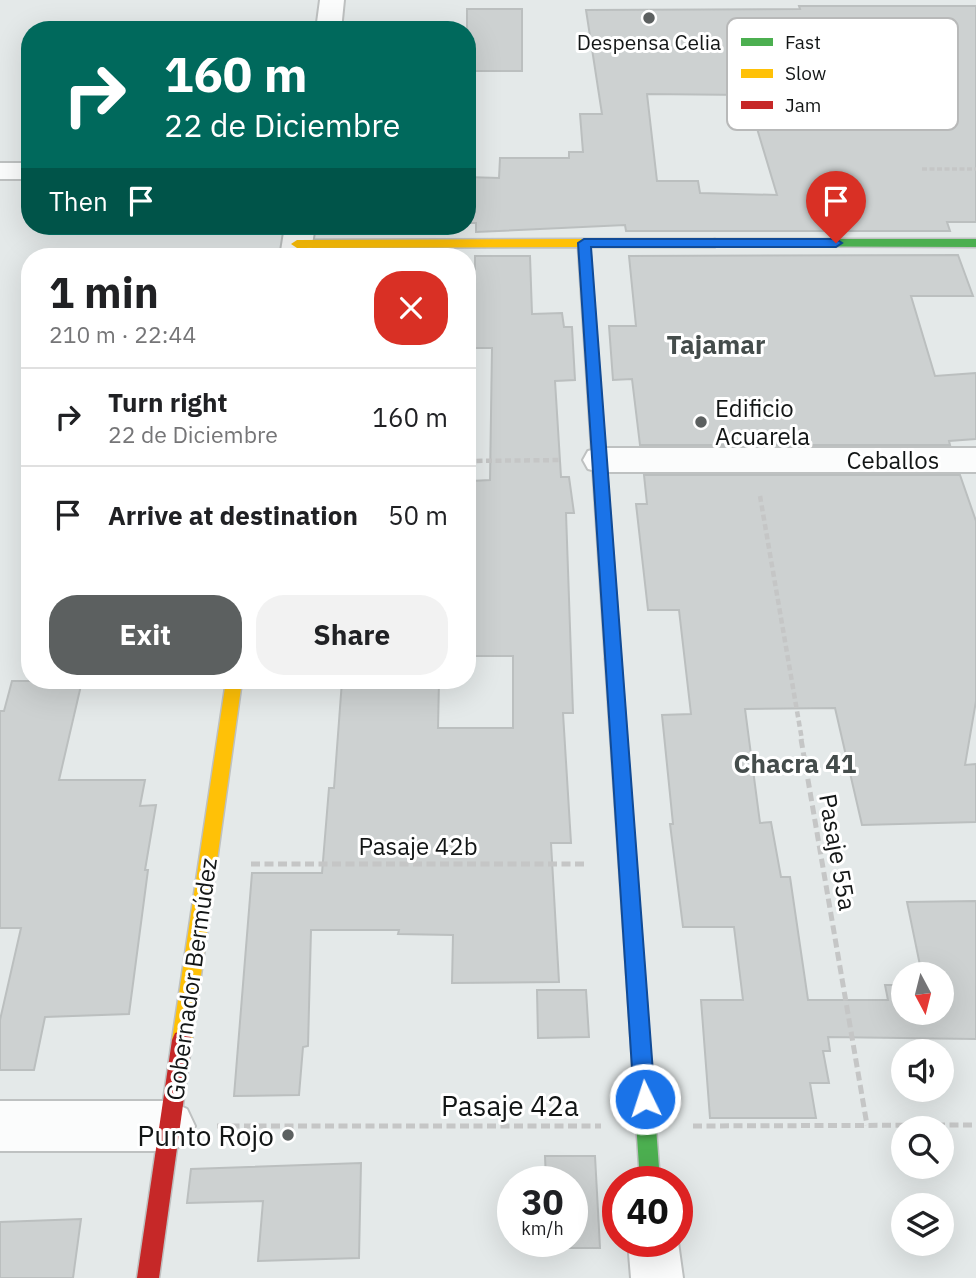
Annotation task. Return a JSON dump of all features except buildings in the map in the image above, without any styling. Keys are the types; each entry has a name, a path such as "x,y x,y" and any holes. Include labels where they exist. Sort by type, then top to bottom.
{"street":[{"path":"329,21 332,0"},
{"path":"0,171 21,171"},
{"path":"297,242 976,243"},
{"path":"584,243 649,1166"},
{"name":"Ceballos","path":"600,460 976,460"},
{"name":"Gobernador Bermúdez","path":"148,1278 233,689"},
{"path":"0,1126 170,1126"},
{"path":"655,1257 657,1278"}],"path":[{"path":"922,169 976,169"},
{"path":"476,461 600,460"},
{"name":"Pasaje 55a","path":"754,460 867,1126"},
{"name":"Pasaje 42b","path":"207,864 628,864"},
{"name":"Pasaje 42a","path":"170,1126 976,1125"}],"traffic: fast":[{"path":"715,243 976,243"},
{"path":"613,659 649,1166"}],"traffic: slow":[{"path":"584,243 613,659"},
{"path":"297,244 715,243"},
{"path":"182,1040 233,689"}],"traffic: jam":[{"path":"148,1278 182,1040"}],"place":[{"name":"Despensa Celia","path":"649,18"},
{"name":"Edificio Acuarela","path":"701,422"},
{"name":"Punto Rojo","path":"288,1135"}],"district":[{"name":"Tajamar","path":"716,344"},
{"name":"Chacra 41","path":"795,763"}],"route":[{"path":"645,1099 584,243 836,243"}]}
